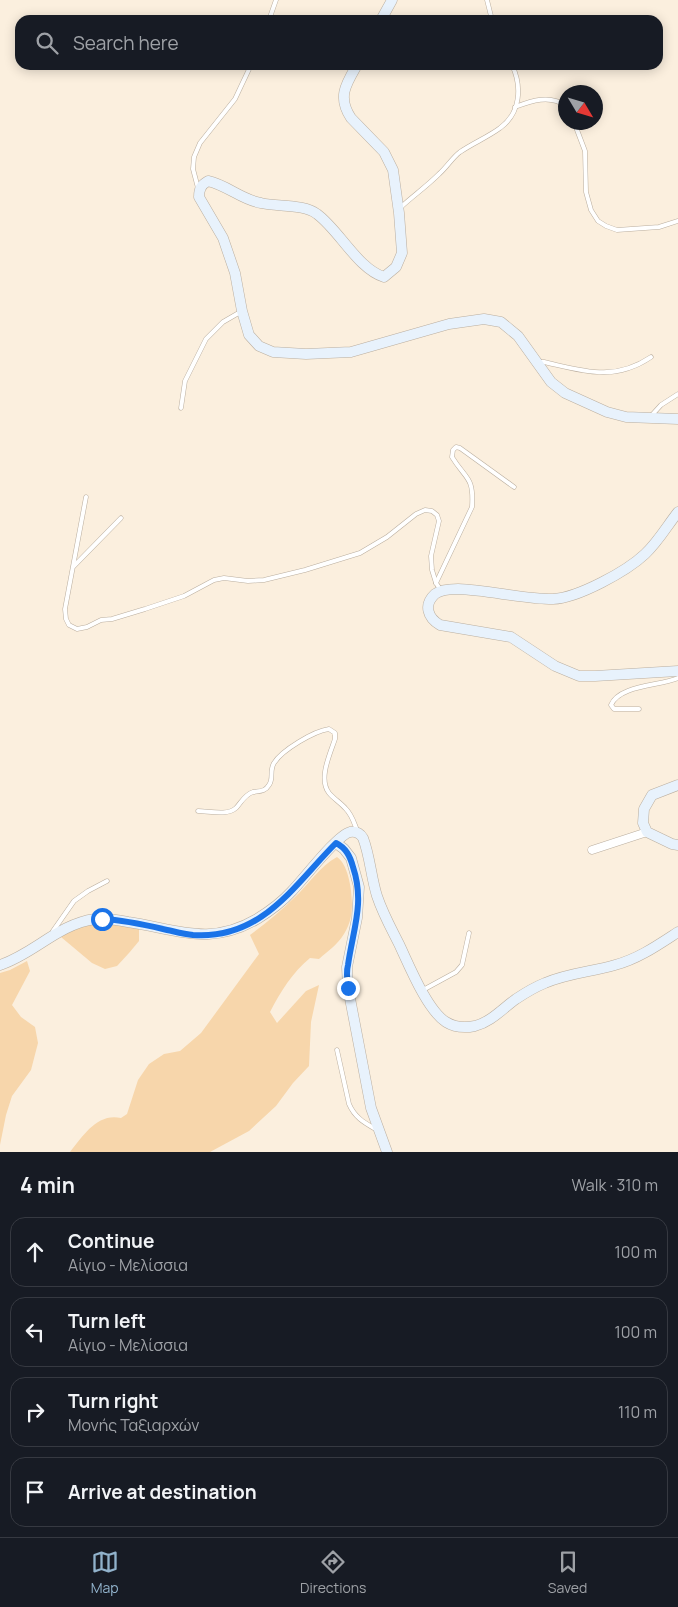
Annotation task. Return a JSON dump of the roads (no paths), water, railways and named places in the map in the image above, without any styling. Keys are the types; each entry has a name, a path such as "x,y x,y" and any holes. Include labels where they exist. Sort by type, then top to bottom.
{"main road":[{"path":"384,15 392,0"},
{"path":"354,70 345,87 343,99 346,111 384,152 393,170 399,208 402,253 396,267 390,274 384,277 376,275 326,222 310,210 245,199 222,186 208,181 199,190 199,197 224,238 235,273 242,311 249,335 259,346 273,352 306,354 351,352 449,324 484,319 501,322 510,328 518,336 551,382 565,392 607,412 626,417 678,419"},
{"path":"678,512 652,547 639,559 599,584 578,593 554,599 438,587 429,605 428,614 433,621 440,625 510,637 555,666 579,676 678,671"},
{"path":"678,785 652,795 644,809 643,823 647,832 678,845"},
{"path":"0,965 15,959 71,925 102,919 138,923 192,935 211,935 232,931 254,921 273,909 294,890 312,867 345,834 350,832 358,832 365,842 376,894 383,914 422,990 437,1014 446,1022 459,1027 474,1026 486,1022 532,988 576,972 599,970 624,962 639,956 678,932"},
{"path":"336,843 351,858 359,887 357,918 347,967 348,988 371,1108 387,1152"}],"street":[{"path":"592,850 647,832"}],"lane":[{"path":"271,15 276,0"},
{"path":"487,0 491,15"},
{"path":"199,190 193,169 194,157 200,143 235,99 249,70"},
{"path":"399,208 441,173 460,152 502,127 511,116 518,101 519,89 514,70"},
{"path":"515,107 534,100 558,101"},
{"path":"577,130 585,151 586,192 591,210 598,221 617,230 659,227 678,221"},
{"path":"181,408 185,381 206,339 223,322 242,311"},
{"path":"536,362 612,373 627,370 651,357"},
{"path":"649,418 661,405 678,394"},
{"path":"438,587 472,507 473,494 469,479 452,456 453,450 456,447 460,448 514,487"},
{"path":"86,497 65,609 69,626 77,629 87,627 101,620 145,610 184,596 214,580 224,578 248,581 264,580 360,553 387,537 416,514 425,510 432,511 437,515 439,521 431,556 432,570 438,587"},
{"path":"73,568 121,518"},
{"path":"639,709 614,709 611,706 613,701 619,696 632,689 678,678"},
{"path":"198,811 227,813 235,809 244,798 252,793 262,792 269,787 274,762 283,754 320,730 329,729 334,734 335,739 325,776 325,785 328,792 352,817 358,832"},
{"path":"49,938 74,901 107,881"},
{"path":"422,990 456,972 462,965 469,933"},
{"path":"337,1050 352,1111 358,1118 381,1132"}]}
